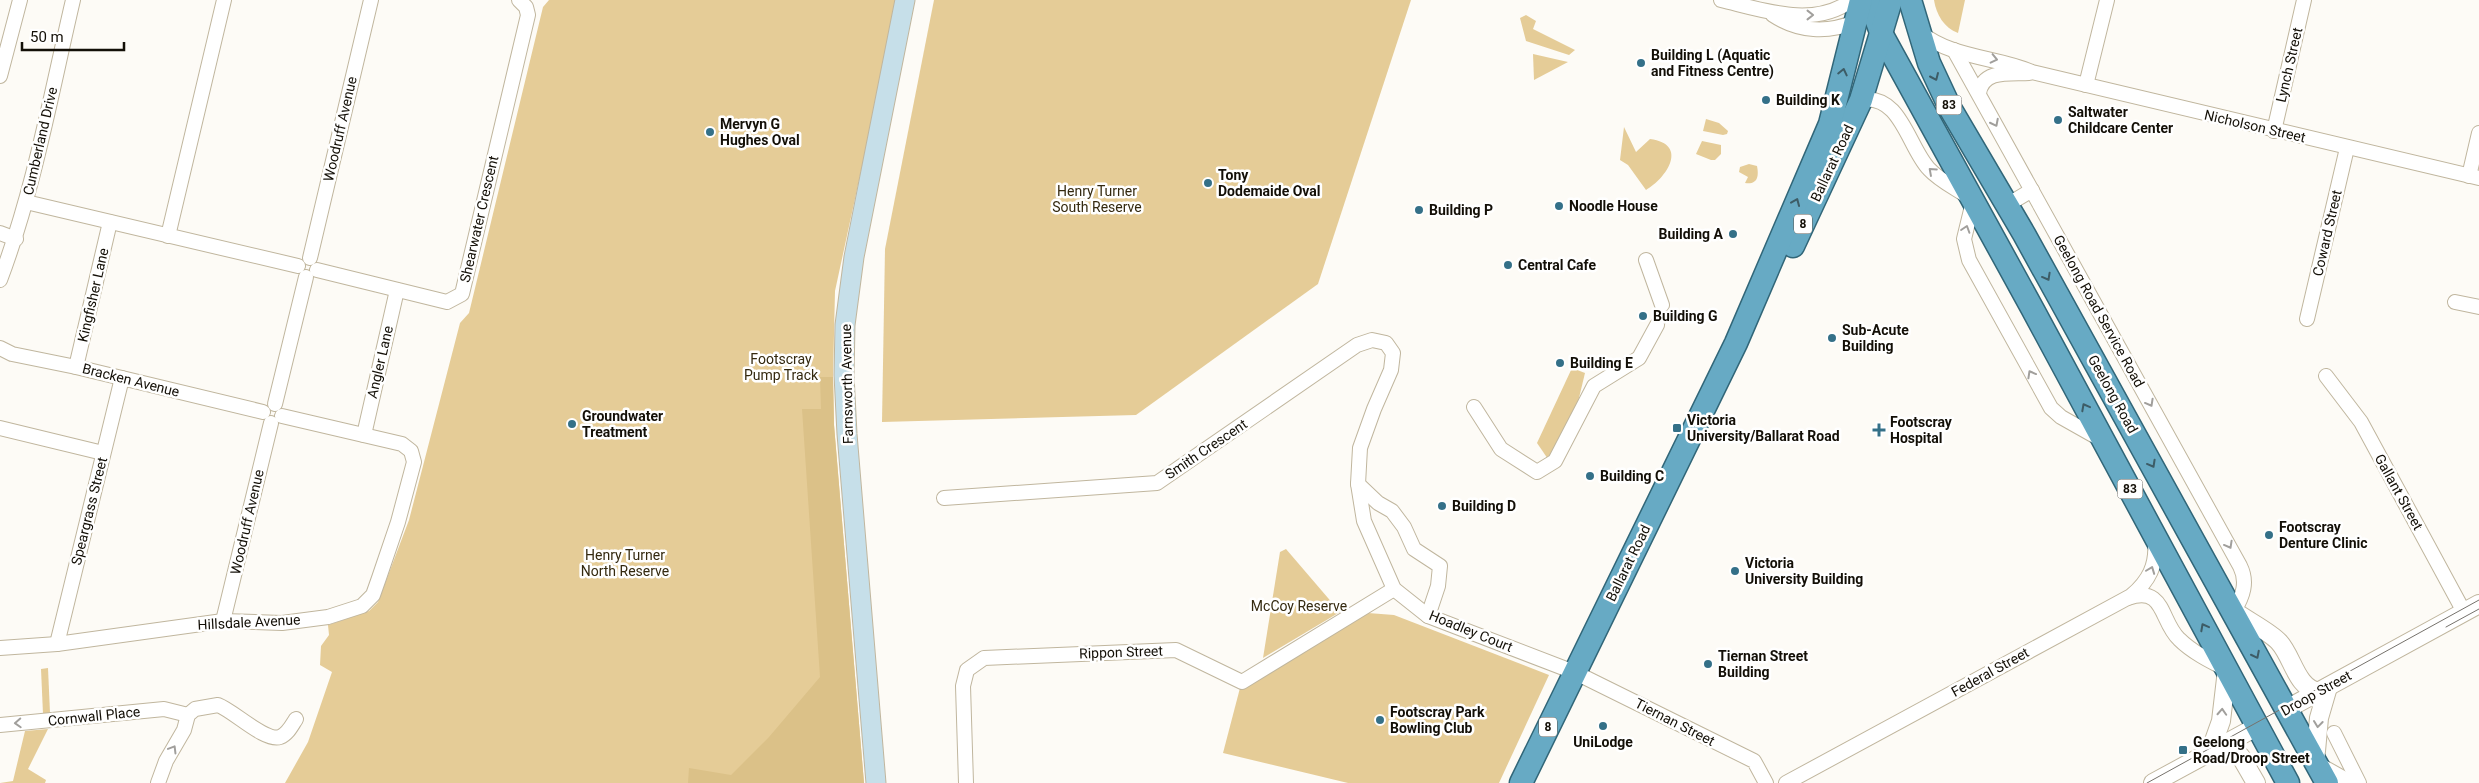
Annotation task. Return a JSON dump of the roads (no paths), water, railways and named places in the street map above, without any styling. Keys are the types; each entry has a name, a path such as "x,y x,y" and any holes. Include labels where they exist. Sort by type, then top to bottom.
{"highway":[{"name":"Geelong Road","path":"1910,0 1932,71 1950,108 2007,205 2327,783"},
{"name":"83","path":"1873,6 1882,35 2288,783"},
{"name":"Ballarat Road","path":"1521,783 1736,343 1830,124 1873,6"},
{"name":"Ballarat Road","path":"1736,343 1770,296 1861,100 1882,35"},
{"name":"Droop Street","path":"2258,726 2285,710"}],"main road":[{"name":"Farnsworth Avenue","path":"876,783 847,434 844,375 845,325 854,257 906,0"},
{"name":"Farnsworth Avenue","path":"873,742 881,783"}],"street":[{"path":"0,76 20,0"},
{"name":"Cumberland Drive","path":"0,280 16,239 26,202 73,0"},
{"path":"168,236 224,0"},
{"name":"Woodruff Avenue","path":"223,621 371,0"},
{"name":"Shearwater Crescent","path":"26,202 447,302 462,294 528,14 526,6 519,0"},
{"path":"1721,0 1764,10 1819,15 1835,11 1852,0"},
{"path":"2086,85 2107,0"},
{"name":"Lynch Street","path":"2274,131 2304,0"},
{"path":"1764,10 1787,23 1809,29 1833,29 1873,6"},
{"path":"1919,31 1935,44 1954,50"},
{"name":"Nicholson Street","path":"1954,50 2010,63 2032,72 2474,177"},
{"name":"Geelong Road Service Road","path":"1954,50 2240,566 2244,584 2241,598 2234,612"},
{"name":"Nicholson Street","path":"1979,93 1983,82 1991,76 2032,72"},
{"path":"1861,100 1879,101 1890,108 1930,171 1973,200 1964,236 1964,244 1969,260 2051,408 2061,417 2103,440"},
{"path":"2474,177 2479,133"},
{"name":"Coward Street","path":"2307,319 2347,148"},
{"path":"2007,205 2032,190"},
{"name":"Kingfisher Lane","path":"76,367 110,222"},
{"path":"0,233 16,239"},
{"path":"1646,260 1662,305"},
{"name":"Angler Lane","path":"364,435 397,290"},
{"path":"2455,302 2479,306"},
{"path":"1474,407 1501,448 1537,472 1556,461 1594,386 1639,358 1657,325"},
{"name":"Hoadley Court","path":"1357,345 1372,340 1386,343 1393,353 1391,370 1360,448 1358,484 1364,521 1394,590 1428,616 1574,672"},
{"name":"Smith Crescent","path":"944,498 1156,483 1357,345"},
{"name":"Bracken Avenue","path":"0,348 12,354 76,367 402,444 411,451"},
{"name":"Gallant Street","path":"2326,376 2361,422 2472,608"},
{"name":"Speargrass Street","path":"57,644 122,378"},
{"path":"0,428 103,453"},
{"name":"Hillsdale Avenue","path":"0,648 57,644 223,621 282,623 328,617 362,606 373,595 398,522 414,462 411,451"},
{"path":"1358,484 1378,503 1392,511 1404,528 1414,549 1440,566 1438,586 1428,616"},
{"name":"Federal Street","path":"1786,783 2127,598 2143,585 2151,573 2155,556 2153,534"},
{"name":"Rippon Street","path":"966,783 963,686 967,670 984,658 1176,650 1242,682 1394,590"},
{"path":"2127,598 2144,595 2153,598 2180,640 2227,670 2221,720 2210,752"},
{"name":"Droop Street","path":"2285,710 2472,608"},
{"path":"2234,612 2278,640 2310,690 2324,690 2318,723 2315,762 2352,783"},
{"name":"Tiernan Street","path":"1574,672 1754,761 1766,783"},
{"path":"158,783 166,761 184,730 188,716 195,709 218,705 262,733 275,737 284,735 296,719"},
{"name":"Cornwall Place","path":"0,724 164,709 188,716"},
{"name":"Droop Street","path":"2153,783 2258,726"},
{"path":"2334,734 2359,783"},
{"path":"2228,742 2241,757 2256,783"}],"tunnel":[{"path":"1657,325 1662,315 1662,305"}],"tram line":[{"path":"2147,783 2479,600"},
{"path":"2446,627 2479,609"}],"place":[{"name":"Building L (Aquatic and Fitness Centre)","path":"1641,63"},
{"name":"Building K","path":"1766,100"},
{"name":"Saltwater Childcare Center","path":"2058,120"},
{"name":"Mervyn G Hughes Oval","path":"710,132"},
{"name":"Tony Dodemaide Oval","path":"1208,183"},
{"name":"Noodle House","path":"1559,206"},
{"name":"Building P","path":"1419,210"},
{"name":"Building A","path":"1733,234"},
{"name":"Central Cafe","path":"1508,265"},
{"name":"Building G","path":"1643,316"},
{"name":"Sub-Acute Building","path":"1832,338"},
{"name":"Building E","path":"1560,363"},
{"name":"Groundwater Treatment","path":"572,424"},
{"name":"Victoria University/Ballarat Road","path":"1677,428"},
{"name":"Footscray Hospital","path":"1879,430"},
{"name":"Building C","path":"1590,476"},
{"name":"Building D","path":"1442,506"},
{"name":"Footscray Denture Clinic","path":"2269,535"},
{"name":"Victoria University Building","path":"1735,571"},
{"name":"Tiernan Street Building","path":"1708,664"},
{"name":"Footscray Park Bowling Club","path":"1380,720"},
{"name":"UniLodge","path":"1603,726"},
{"name":"Geelong Road/Droop Street","path":"2183,750"}],"park label":[{"name":"Henry Turner South Reserve","path":"1097,200"},
{"name":"Footscray Pump Track","path":"781,368"},
{"name":"Henry Turner North Reserve","path":"625,564"},
{"name":"McCoy Reserve","path":"1299,606"}]}
